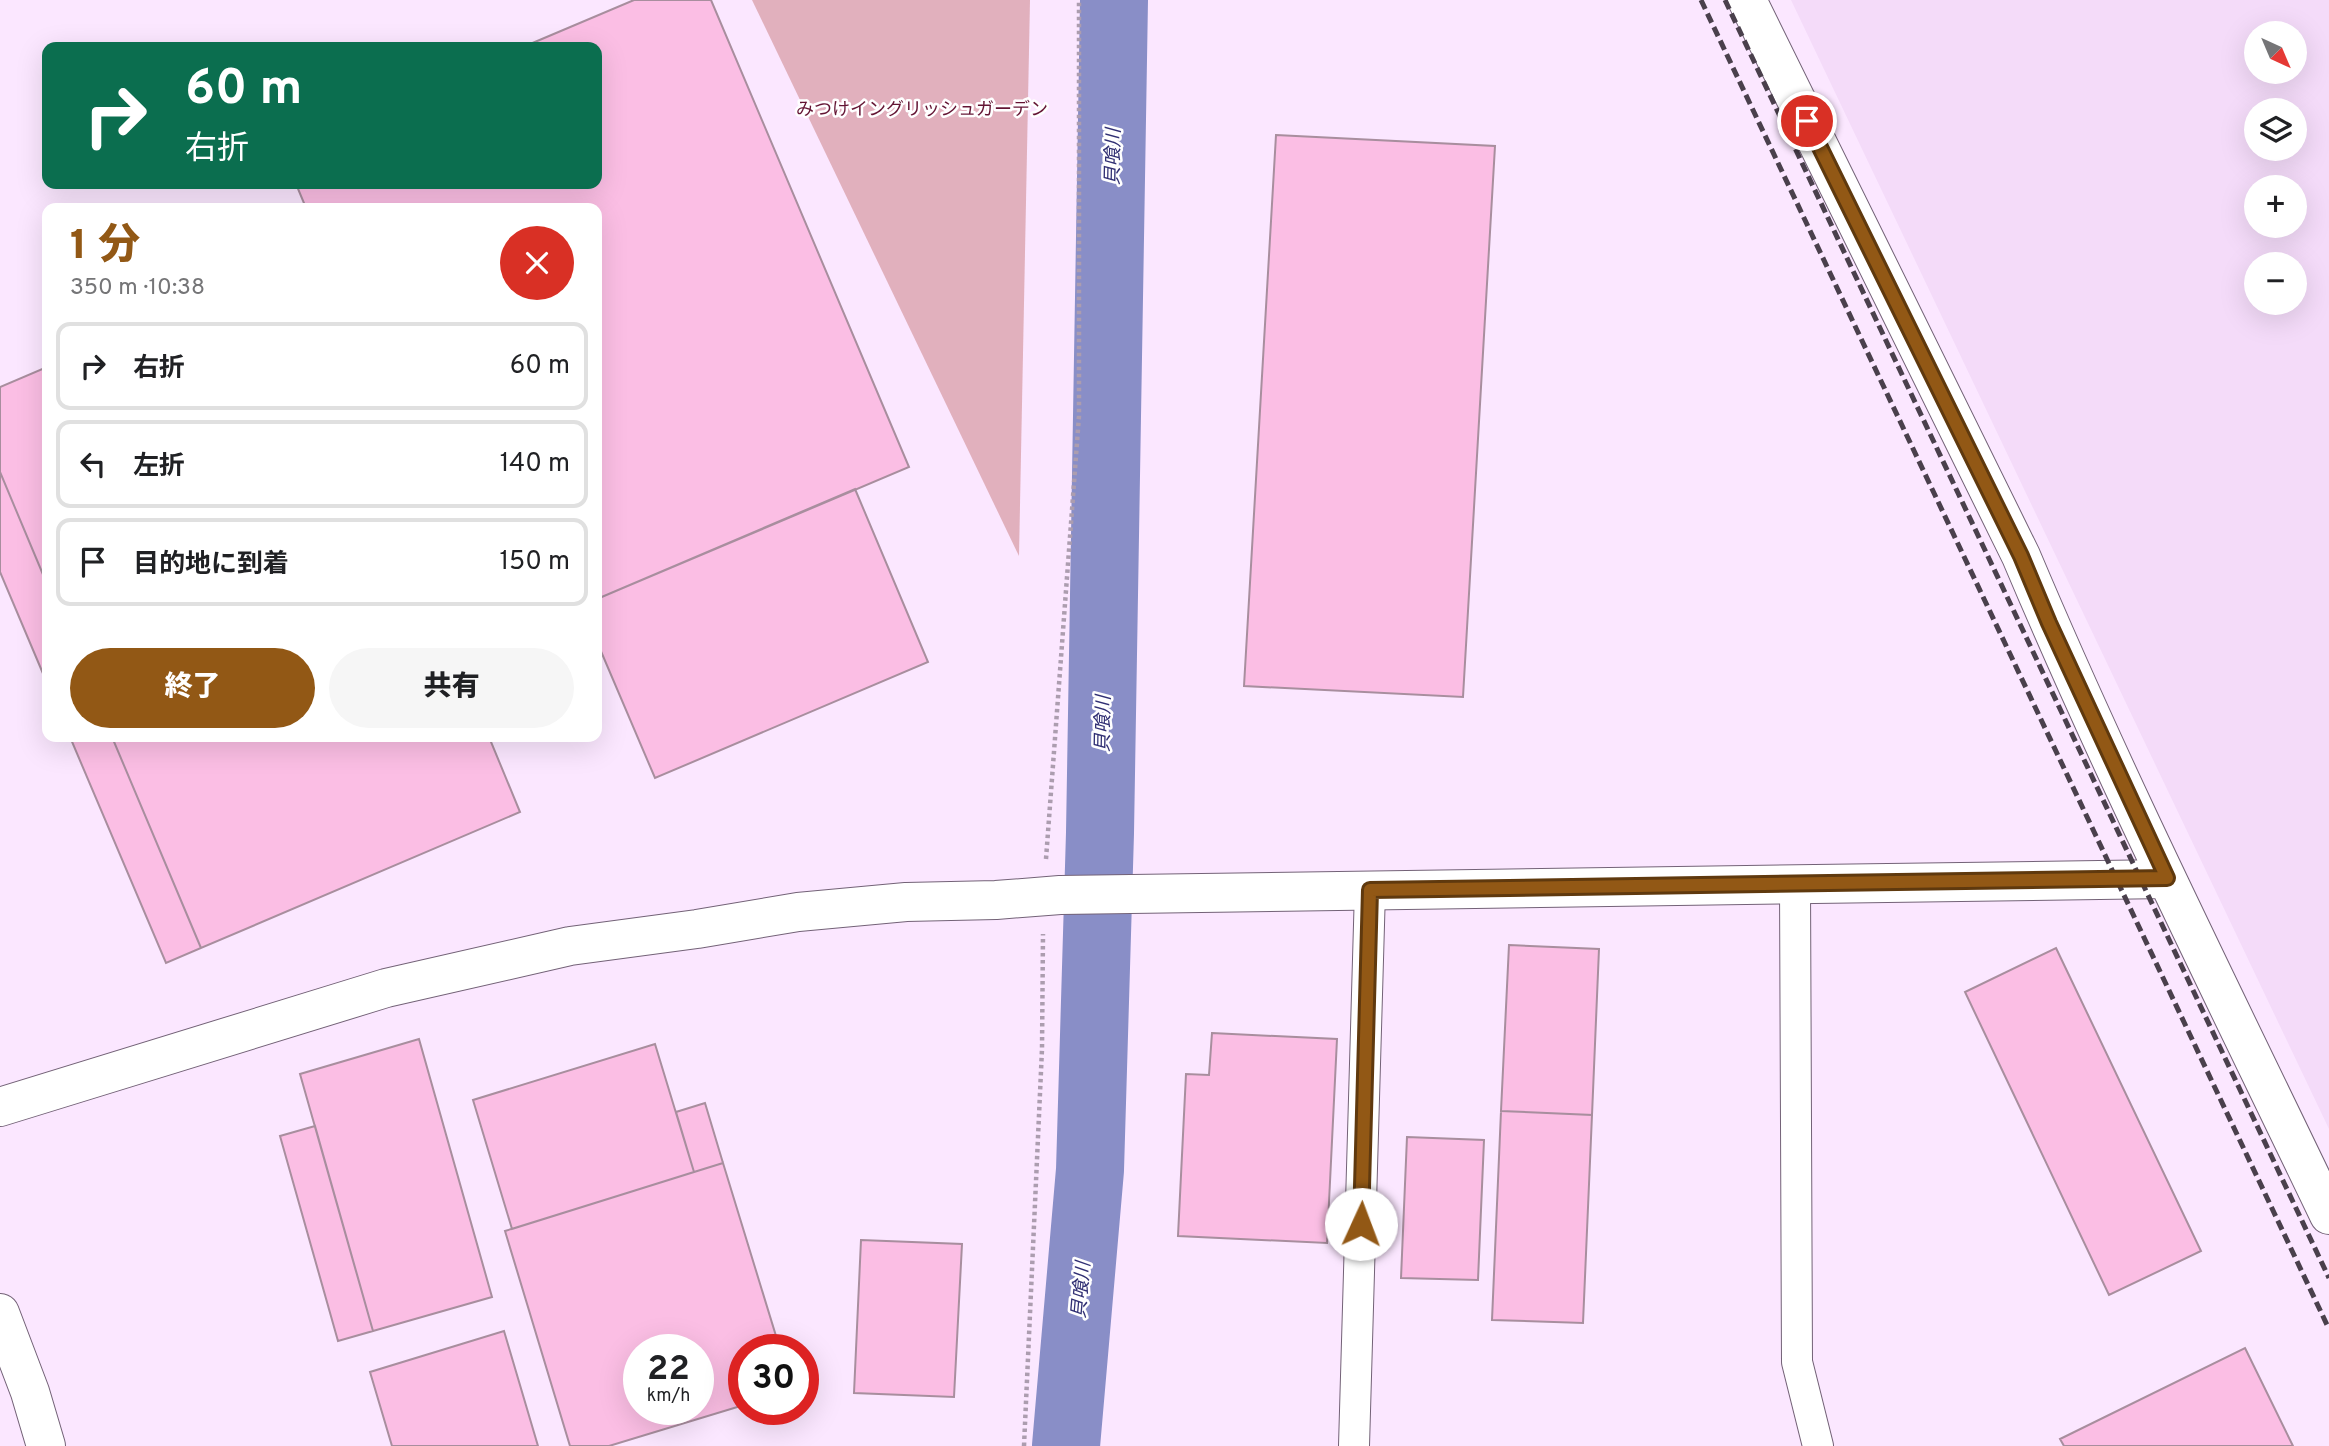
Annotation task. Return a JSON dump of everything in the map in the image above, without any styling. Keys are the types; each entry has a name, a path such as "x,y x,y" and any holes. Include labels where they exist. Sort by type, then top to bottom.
{"street":[{"path":"1747,0 2021,556 2049,623 2167,878 2329,1215"},
{"path":"0,1107 386,988 570,946 798,912 906,902 1052,896 2167,878"},
{"path":"1795,885 1797,1362 1818,1446"},
{"path":"1354,1446 1370,890"},
{"path":"0,1313 30,1392 46,1446"}],"path":[{"path":"1024,1446 1042,1049 1079,416 1079,0"}],"shaded area":[{"path":"1791,0 2329,0 2329,1129"}],"green space":[{"name":"みつけイングリッシュガーデン","path":"752,0 1030,0 1019,556"}],"building":[{"path":"634,0 711,0 909,467 602,597 602,203 304,203 298,189 602,189 602,42 535,42"},
{"path":"1276,135 1495,146 1463,697 1244,686"},
{"path":"42,369 42,572 0,472 0,387"},
{"path":"0,472 42,572 42,671 0,572"},
{"path":"855,489 928,662 655,778 602,654 602,597"},
{"path":"72,742 114,742 201,948 166,963"},
{"path":"114,742 491,742 520,812 201,948"},
{"path":"1509,945 1599,949 1592,1115 1501,1111"},
{"path":"2056,948 2201,1251 2109,1295 1965,992"},
{"path":"1212,1033 1337,1039 1327,1243 1178,1236 1186,1074 1209,1075"},
{"path":"419,1039 492,1297 373,1331 300,1074"},
{"path":"655,1044 694,1172 512,1229 473,1100"},
{"path":"705,1103 723,1163 694,1172 676,1112"},
{"path":"1501,1111 1592,1115 1583,1323 1492,1320"},
{"path":"315,1126 373,1331 338,1341 280,1136"},
{"path":"1407,1137 1484,1140 1478,1280 1401,1278"},
{"path":"723,1163 775,1334 728,1334 728,1410 714,1414 714,1334 623,1334 623,1425 678,1425 609,1446 570,1446 505,1231"},
{"path":"861,1240 962,1244 954,1397 854,1393"},
{"path":"504,1331 538,1446 392,1446 370,1372"},
{"path":"2245,1348 2293,1446 2064,1446 2060,1439"}],"waterway":[{"name":"貝喰川","path":"1066,1446 1090,1170 1100,833 1114,0"}],"railway":[{"path":"1701,0 2329,1329"},
{"path":"1725,0 2329,1278"}],"route":[{"path":"1361,1224 1370,890 2167,878 2049,623 2021,556 1807,121"}]}
